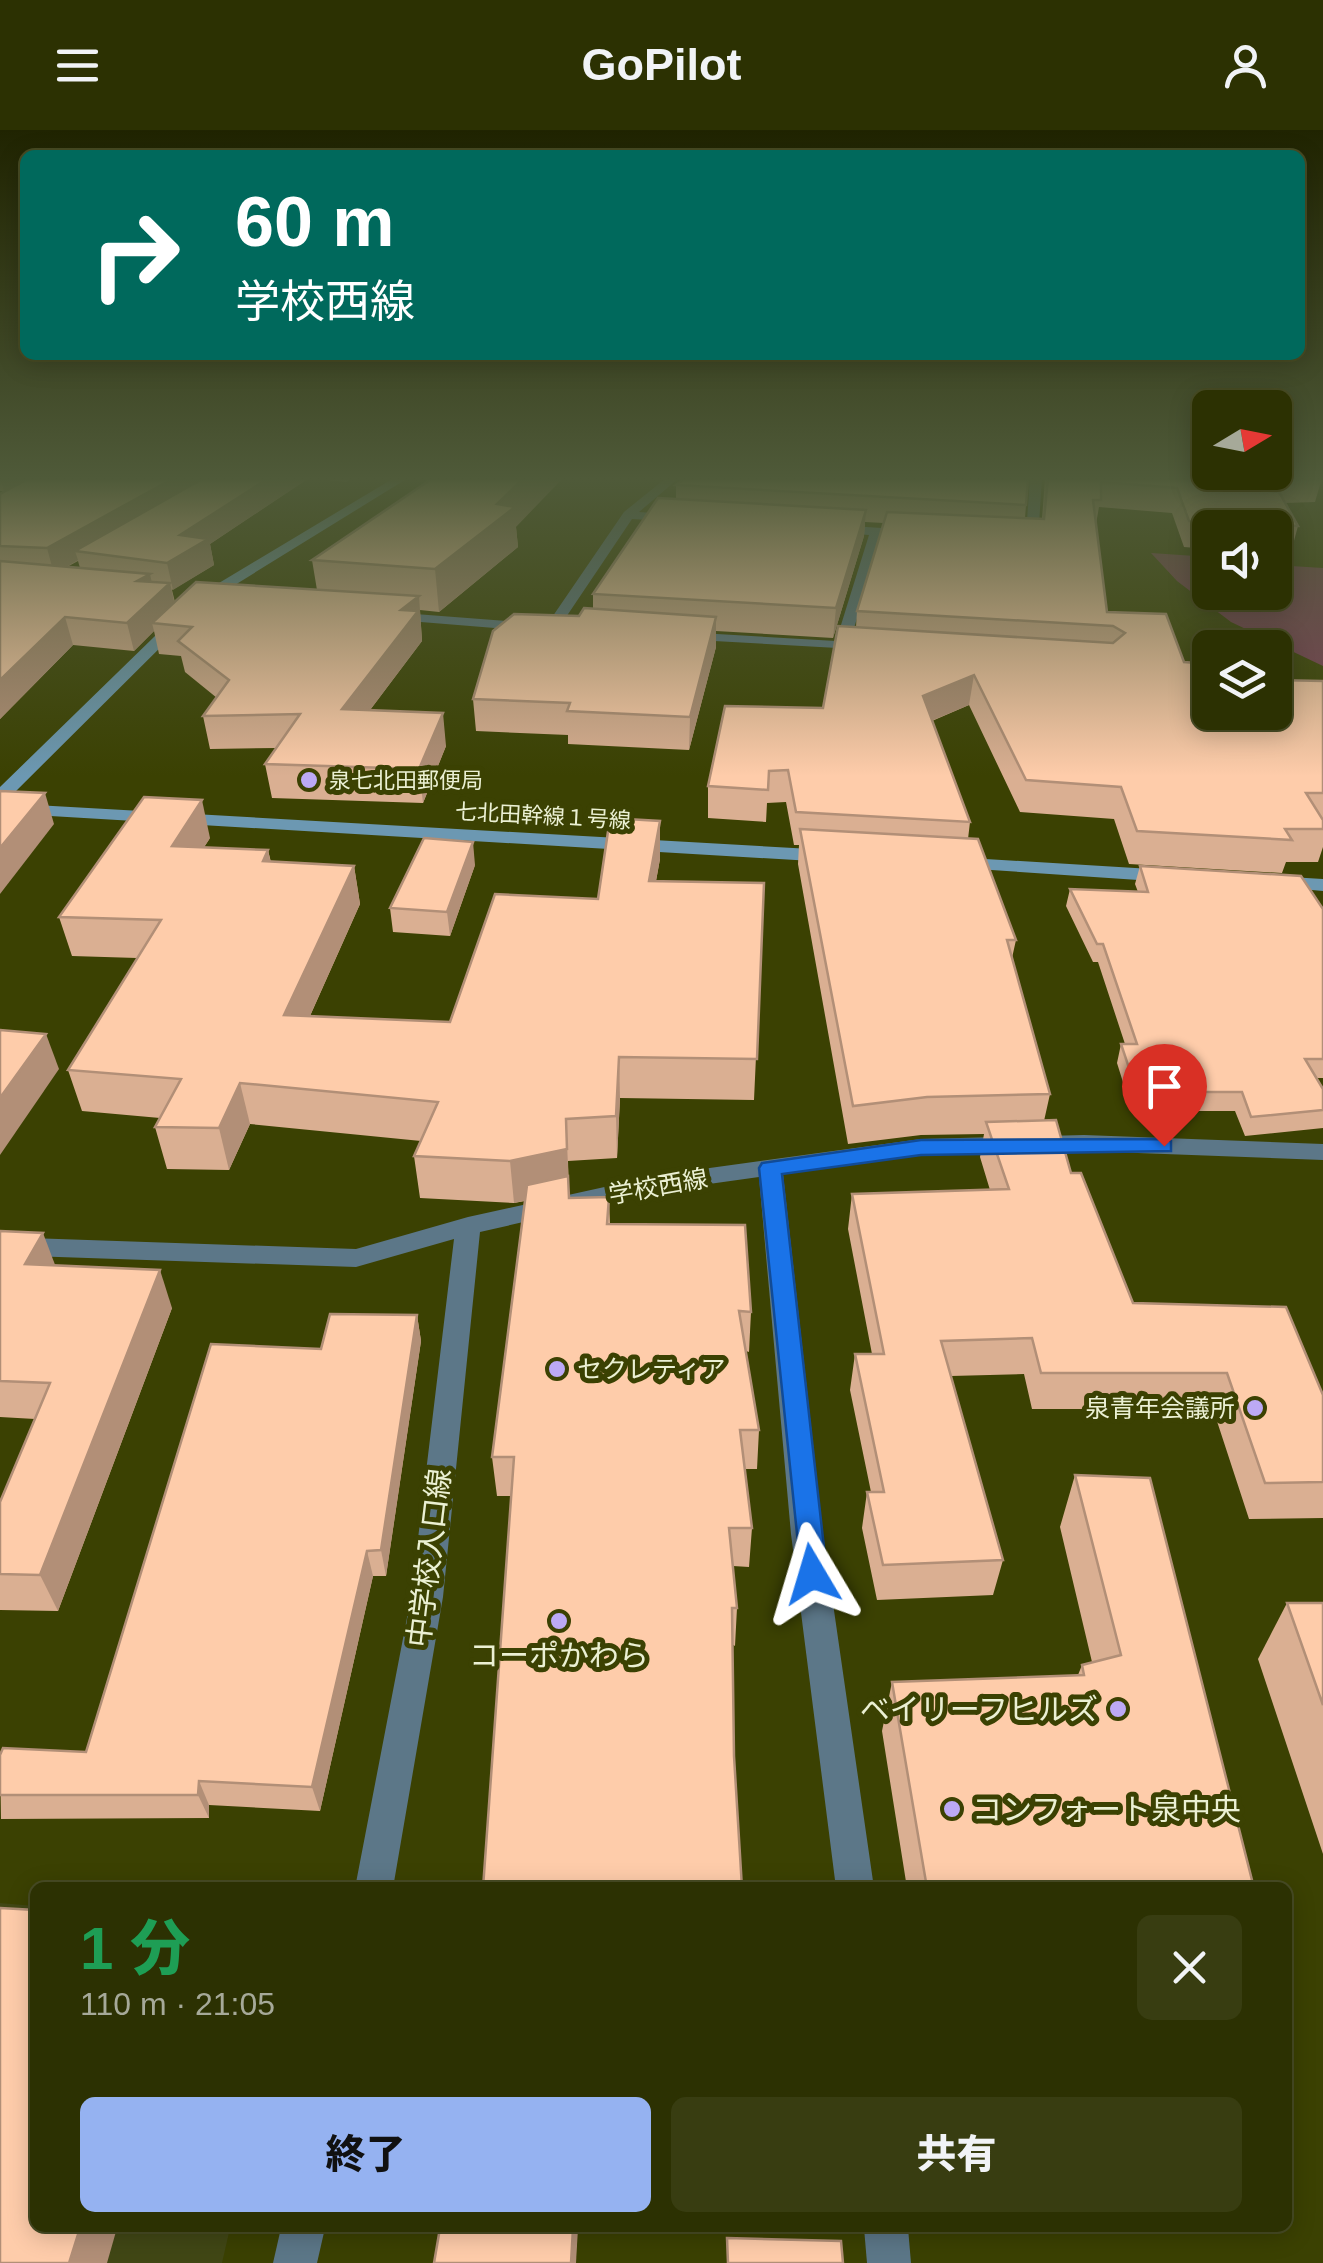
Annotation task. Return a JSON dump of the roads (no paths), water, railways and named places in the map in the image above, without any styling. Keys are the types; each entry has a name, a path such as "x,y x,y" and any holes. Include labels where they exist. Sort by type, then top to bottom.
{"street":[{"path":"0,797 199,601 238,578"},
{"path":"551,629 586,578"},
{"path":"842,645 862,578"},
{"path":"181,599 238,604"},
{"path":"375,615 571,630"},
{"path":"668,636 880,648"},
{"name":"七北田幹線１号線","path":"0,808 848,857"},
{"path":"927,862 1184,877"},
{"path":"1244,881 1323,886"},
{"name":"学校西線","path":"0,1246 356,1258 468,1226 659,1183 921,1148 1084,1144 1323,1152"},
{"path":"770,1168 807,1534 854,1882"},
{"name":"中学校入口線","path":"375,1882 427,1597 468,1226"},
{"path":"296,2263 302,2232"},
{"path":"886,2232 890,2263"}],"place":[{"name":"泉七北田郵便局","path":"309,780"},
{"name":"セクレティア","path":"557,1369"},
{"name":"泉青年会議所","path":"1255,1408"},
{"name":"コーポかわら","path":"559,1621"},
{"name":"ベイリーフヒルズ","path":"1118,1709"},
{"name":"コンフォート泉中央","path":"952,1809"}]}
